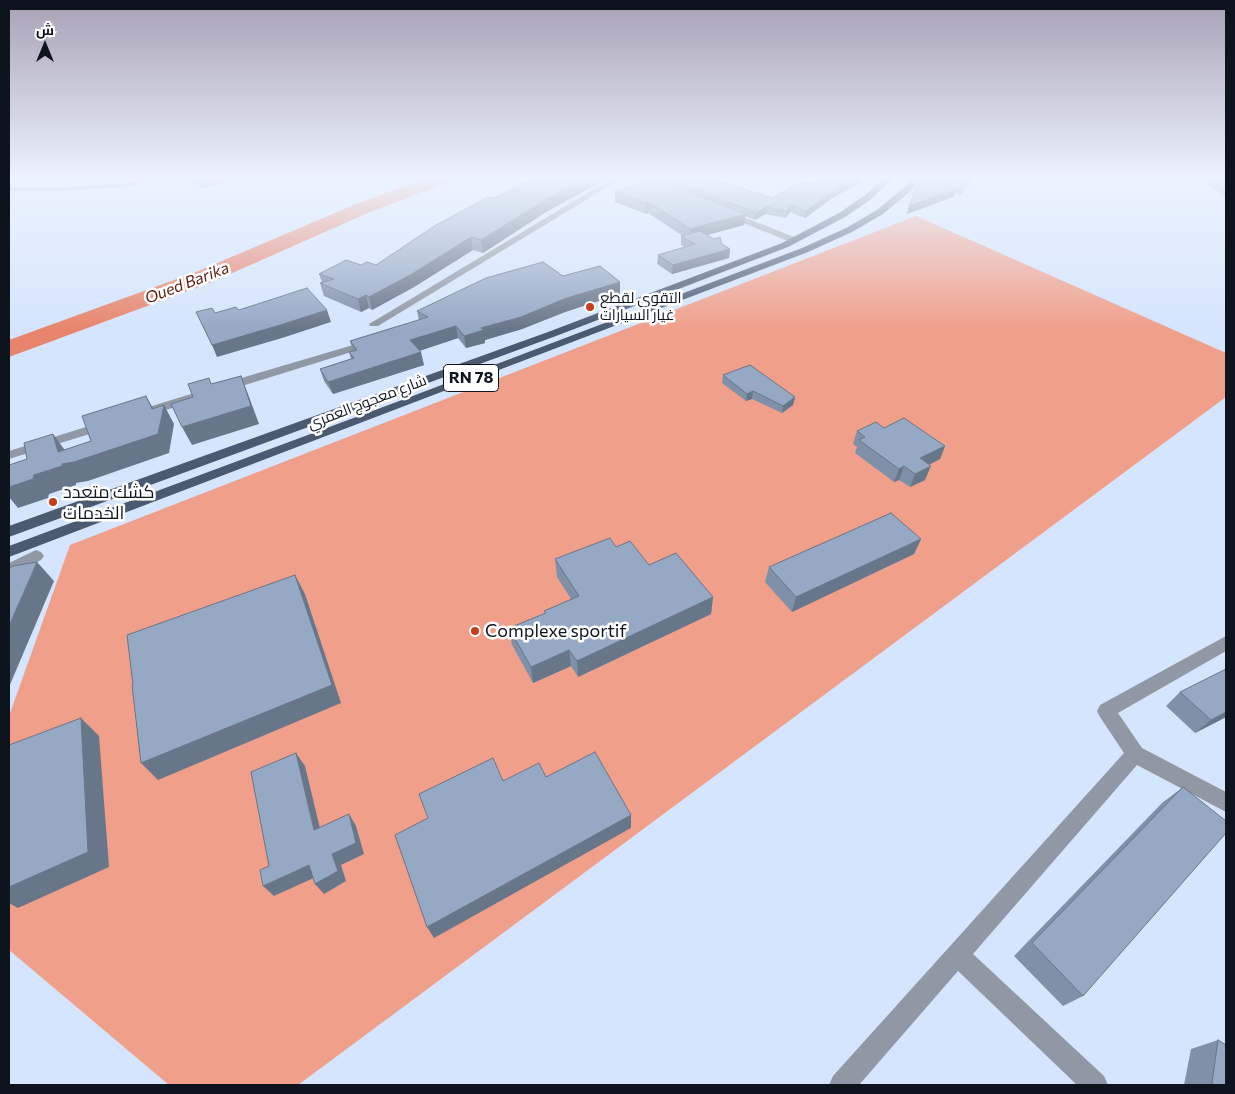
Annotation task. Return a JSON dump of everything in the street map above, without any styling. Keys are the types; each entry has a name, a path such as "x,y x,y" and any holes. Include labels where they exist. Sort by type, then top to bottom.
{"main road":[{"name":"شارع معجوج العمري","path":"9,532 552,334 794,240 817,228"},
{"name":"شارع معجوج العمري","path":"9,552 414,400 805,250 852,228"}],"street":[{"path":"374,324 535,228"},
{"path":"764,228 794,240"},
{"path":"217,390 378,341"},
{"path":"132,416 198,396"},
{"path":"9,455 113,422"},
{"path":"9,570 36,556"},
{"path":"1226,642 1106,711 1135,754 1226,802"},
{"path":"842,1085 1135,754"},
{"path":"958,955 1095,1085"}],"shaded area":[{"name":"Complexe sportif","path":"885,228 943,228 1226,353 1226,397 298,1085 169,1085 9,950 9,716 70,545"}],"building":[{"path":"431,228 500,228 481,240 471,237 412,274 369,297 366,295 358,299 320,283 334,279 319,274 346,260 361,265 367,262 376,265"},
{"path":"700,231 714,239 720,237 722,244 730,249 673,265 658,255 695,244 681,236"},
{"path":"543,262 563,276 600,266 620,282 564,299 521,317 481,328 484,330 464,336 456,326 410,340 421,352 328,382 320,369 354,358 349,352 357,350 350,341 428,317 417,311 486,278"},
{"path":"307,288 327,310 212,345 196,312 212,308 215,313 236,307 239,310"},
{"path":"750,365 795,397 783,406 753,391 747,394 723,375"},
{"path":"241,376 251,406 182,427 171,404 193,397 188,384 209,378 211,384"},
{"path":"146,396 152,409 164,405 158,434 74,462 62,464 62,466 34,475 33,479 9,487 9,465 27,459 24,443 53,434 58,452 91,441 82,416"},
{"path":"904,418 945,446 920,458 931,466 915,474 904,466 899,469 859,440 865,437 857,431 876,422 884,428"},
{"path":"891,513 921,539 796,597 769,567"},
{"path":"610,538 616,547 630,541 649,565 676,553 713,597 577,661 569,650 531,667 509,628 546,613 544,611 579,596 555,559"},
{"path":"37,562 9,626 9,568"},
{"path":"295,575 332,685 141,763 127,635"},
{"path":"1226,669 1226,712 1211,720 1180,692"},
{"path":"81,718 88,852 9,887 9,745"},
{"path":"595,752 631,815 427,927 395,835 428,818 419,794 493,758 503,781 539,763 546,777"},
{"path":"296,753 314,830 349,814 356,843 332,854 338,871 315,884 309,865 263,886 260,870 269,866 251,772"},
{"path":"1183,787 1226,821 1226,833 1083,996 1032,943"},
{"path":"1218,1040 1226,1045 1226,1085 1215,1085 1212,1083"}],"waterway":[{"name":"Oued Barika","path":"9,349 204,277 317,228"}],"place":[{"name":"التقوى لقطع غيار السيارات","path":"590,307"},
{"name":"كشك متعدد الخدمات","path":"53,502"},
{"name":"Complexe sportif","path":"475,631"}]}
